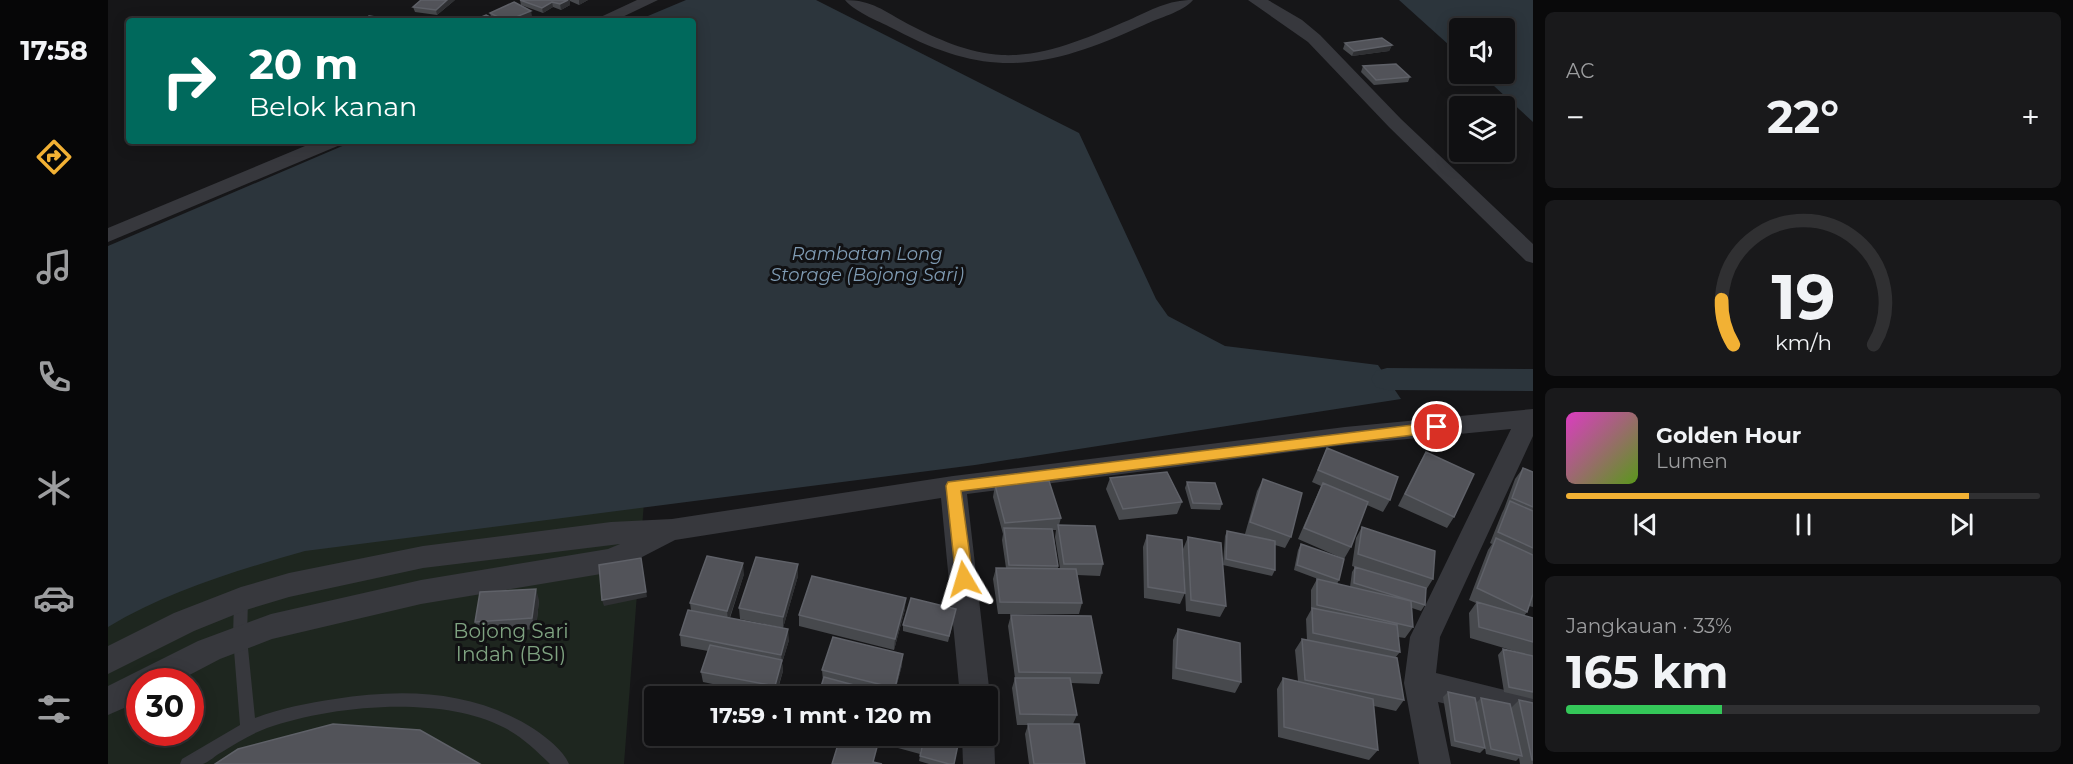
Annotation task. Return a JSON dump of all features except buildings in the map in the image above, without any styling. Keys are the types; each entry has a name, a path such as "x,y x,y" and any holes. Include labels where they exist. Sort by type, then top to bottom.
{"street":[{"path":"607,18 650,0"},
{"path":"625,18 668,0"},
{"path":"852,0 929,41 977,57 1020,61 1054,54 1185,0"},
{"path":"1256,0 1295,22 1327,50 1395,123 1533,256"},
{"path":"108,225 304,144"},
{"path":"108,236 326,144"},
{"path":"108,661 184,622 241,598 289,585 423,557 612,533 672,530 953,486 1345,436 1531,418 1523,459 1425,637 1419,683 1435,764"},
{"path":"953,486 974,686"},
{"path":"174,668 209,650 271,627 346,608 613,560 672,530"},
{"path":"1419,683 1533,711"},
{"path":"108,701 126,692"},
{"path":"978,746 979,764"}],"lane":[{"path":"241,598 240,638 248,728"},
{"path":"188,764 248,728 280,717 357,702 446,700 486,711 521,728 561,764"}],"green space":[{"name":"Bojong Sari Indah (BSI)","path":"644,502 624,764 108,764 108,619 216,574 299,550"}],"water":[{"name":"Rambatan Long Storage (Bojong Sari)","path":"686,0 816,0 1079,133 1156,299 1168,316 1225,346 1378,365 1401,399 975,465 305,551 179,592 108,627 108,246 347,144 696,144 696,18 643,18"},
{"path":"1399,0 1533,0 1533,122 1515,105 1515,96 1505,96 1492,84 1515,84 1515,18 1449,18 1449,45"}],"waterway":[{"path":"1387,379 1533,380"}],"route":[{"path":"964,579 953,486 1345,436 1437,427"}]}
